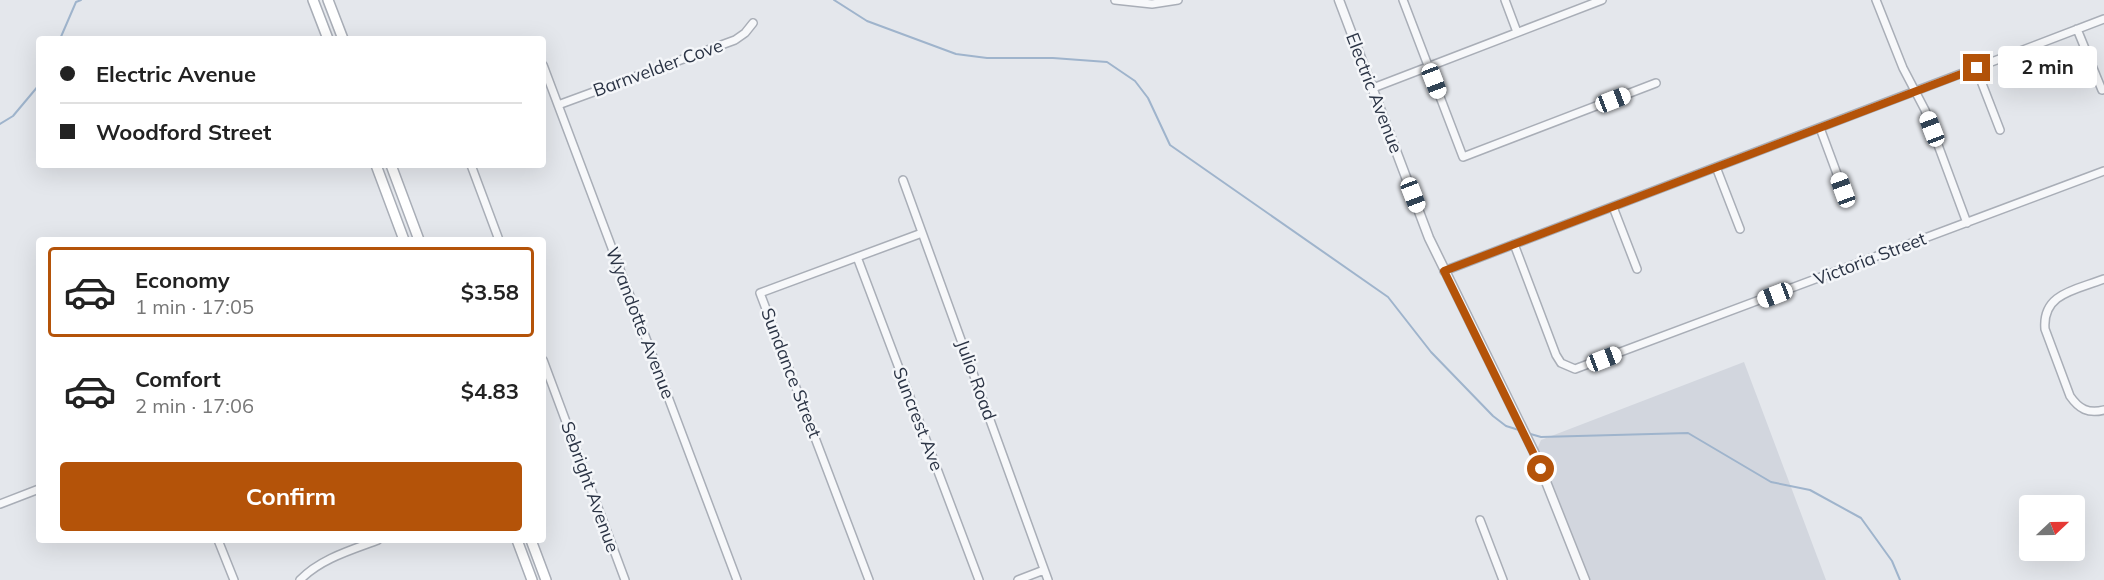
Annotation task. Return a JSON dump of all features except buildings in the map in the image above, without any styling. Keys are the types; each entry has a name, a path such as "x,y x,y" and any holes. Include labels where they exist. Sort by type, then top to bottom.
{"main road":[{"path":"313,0 327,36"},
{"path":"328,0 342,36"},
{"path":"377,168 403,237"},
{"path":"392,168 418,237"},
{"path":"518,543 532,580"},
{"path":"532,543 546,580"}],"street":[{"path":"1115,0 1152,4 1179,0"},
{"name":"Electric Avenue","path":"1339,0 1444,271 1535,453 1585,580"},
{"path":"1403,0 1463,158 1656,83"},
{"path":"1505,0 1517,33"},
{"path":"1372,88 1602,0"},
{"path":"1876,0 1892,42 1925,110 1967,223"},
{"path":"1444,271 2104,19"},
{"name":"Barnvelder Cove","path":"558,105 735,40 753,23"},
{"path":"2078,29 2102,90"},
{"path":"1977,68 2000,130"},
{"name":"Wyandotte Avenue","path":"546,73 737,580"},
{"path":"1820,128 1843,190"},
{"path":"1716,167 1740,229"},
{"path":"472,168 498,237"},
{"name":"Victoria Street","path":"1514,244 1556,355 1568,368 1582,367 2104,171"},
{"name":"Julio Road","path":"903,180 1048,580"},
{"path":"1613,207 1636,269"},
{"name":"Sundance Street","path":"869,580 760,293 922,232"},
{"name":"Suncrest Ave","path":"857,257 979,580"},
{"path":"2104,279 2052,301 2046,309 2044,319 2045,329 2070,396 2085,410 2104,411"},
{"name":"Sebright Avenue","path":"546,368 625,580"},
{"path":"0,504 36,490"},
{"path":"1480,520 1503,580"},
{"path":"219,543 234,580"},
{"path":"300,580 308,571 325,561 370,543"},
{"path":"1018,580 1044,570"}],"shaded area":[{"path":"1744,362 1826,580 1585,580 1535,454 1541,440"}],"waterway":[{"path":"61,36 76,2 81,0"},
{"path":"834,0 867,21 956,54 987,58 1053,58 1107,62 1135,81 1148,98 1170,145 1388,297 1431,352 1493,416 1506,426 1519,430"},
{"path":"0,124 13,116 36,89"},
{"path":"1527,433 1541,437 1688,433 1771,482 1810,490 1861,518 1892,561 1900,580"}],"route":[{"path":"1541,469 1444,271 1977,68"}]}
